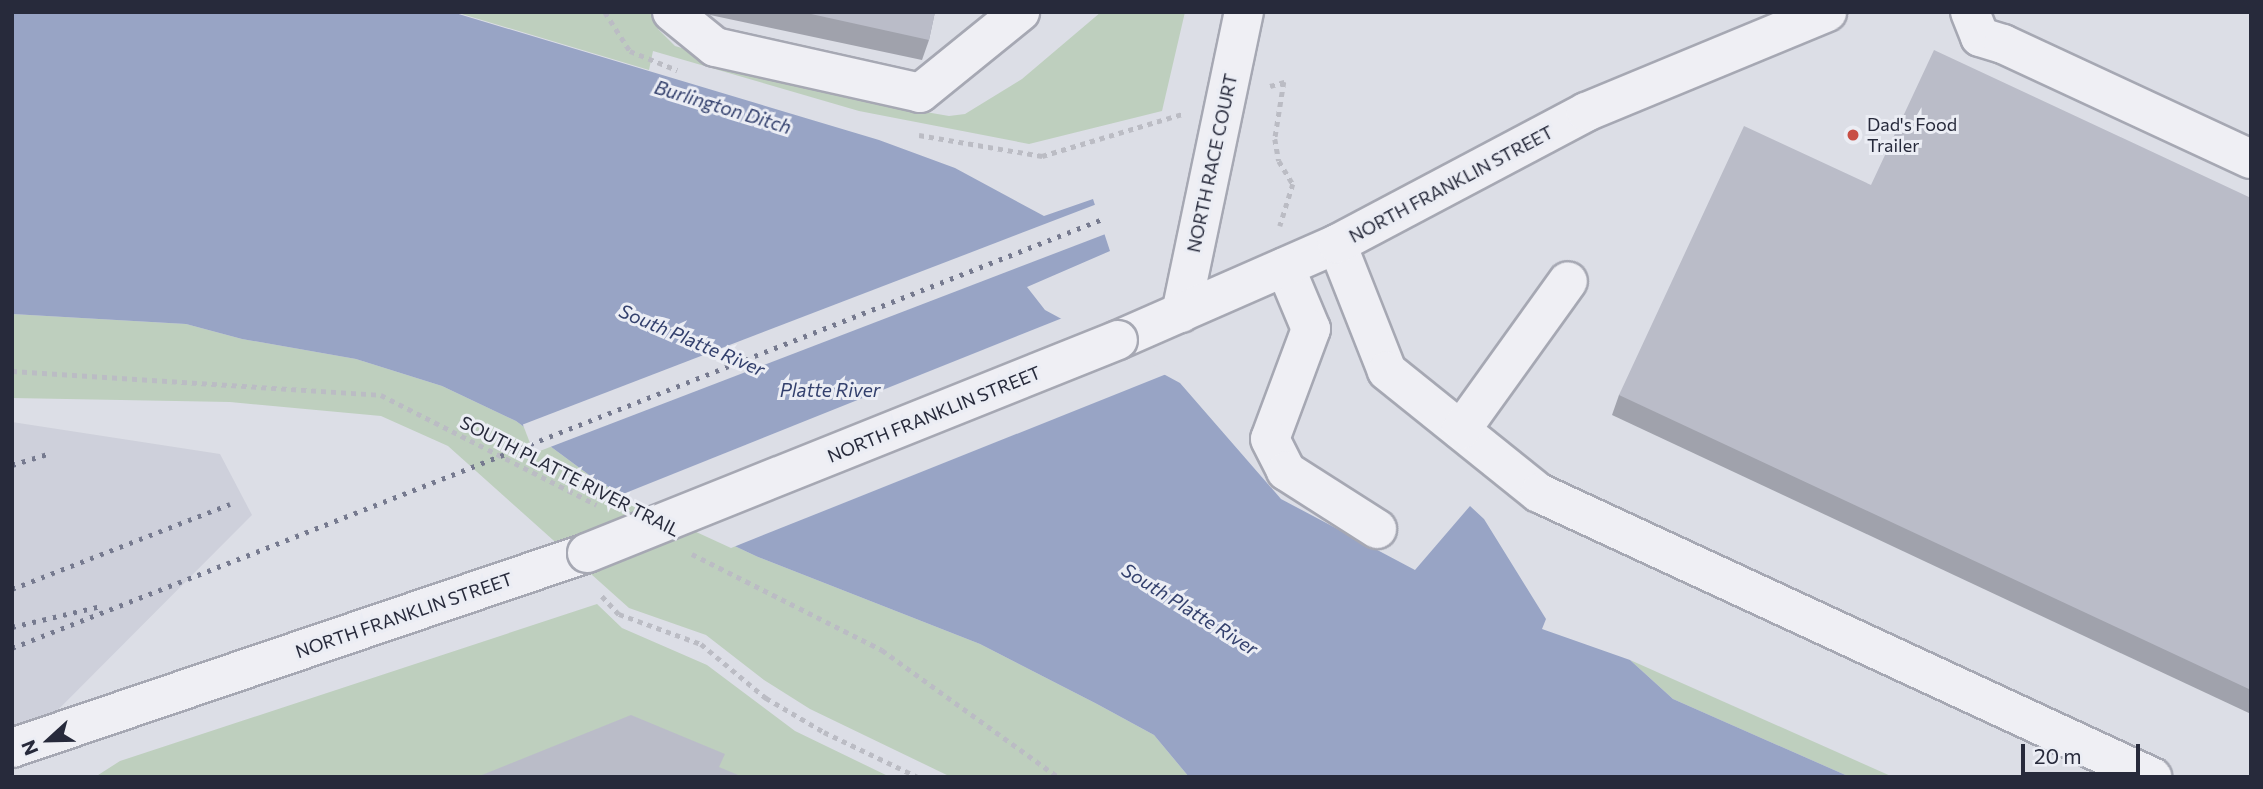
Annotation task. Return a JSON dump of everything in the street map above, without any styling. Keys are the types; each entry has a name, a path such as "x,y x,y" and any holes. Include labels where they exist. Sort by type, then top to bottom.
{"street":[{"path":"672,12 715,47 920,93 1020,12"},
{"name":"NORTH RACE COURT","path":"1181,313 1244,12"},
{"name":"NORTH FRANKLIN STREET","path":"12,748 587,553 1118,340 1337,244 1586,112 1827,12"},
{"path":"1970,12 1980,37 2003,44 2251,159"},
{"path":"1337,244 1387,371 1539,493 2152,777"},
{"path":"1285,267 1311,329 1270,439 1286,471 1377,529"},
{"path":"1461,430 1568,281"}],"path":[{"path":"1264,88 1284,82 1274,125 1279,161 1293,184 1285,199"},
{"name":"SOUTH PLATTE RIVER TRAIL","path":"12,371 381,395 601,507"},
{"name":"SOUTH PLATTE RIVER TRAIL","path":"686,551 882,650 1058,777"},
{"path":"602,596 619,614 701,644 766,698 824,732 918,777"}],"shaded area":[{"path":"12,422 220,454 252,515 12,756"}],"green space":[{"path":"455,12 655,12 658,29 675,46 856,100 949,116 965,114 1022,79 1101,12 1185,12 1162,111 1029,144 859,111 653,51 649,70"},
{"path":"12,314 186,324 242,339 356,359 442,386 516,421 600,483 758,557 980,644 1097,704 1154,735 1189,777 951,777 810,709 764,680 706,635 629,608 448,446 381,416 230,402 12,398"},
{"path":"597,604 622,628 707,665 795,731 890,777 95,777 120,761"},
{"path":"1630,660 1893,777 1850,777 1673,699"}],"water":[{"name":"Platte River","path":"12,12 452,12 879,140 955,168 1044,216 1093,199 1110,251 1027,287 1045,310 1180,383 1281,499 1415,570 1470,506 1484,519 1546,619 1542,629 1630,660 1673,699 1850,777 1189,777 1154,735 1097,704 980,644 758,557 600,483 516,421 442,386 356,359 242,339 186,324 12,314"}],"pier":[{"path":"1097,204 1108,233 534,453 523,424"},
{"path":"1065,317 1169,373 731,548 618,496"}],"building":[{"path":"802,12 935,12 929,40"},
{"path":"1934,50 2251,198 2251,690 1619,395 1744,126 1871,185"},
{"path":"631,715 725,754 719,767 743,777 477,777"}],"railway":[{"path":"12,648 1103,219"},
{"path":"12,465 51,453"},
{"path":"12,589 230,504"},
{"path":"12,627 101,606"}],"place":[{"name":"Dad's Food Trailer","path":"1853,135"}],"water label":[{"name":"Burlington Ditch","path":"723,107"},
{"name":"South Platte River","path":"692,340"},
{"name":"South Platte River","path":"1190,609"}]}
